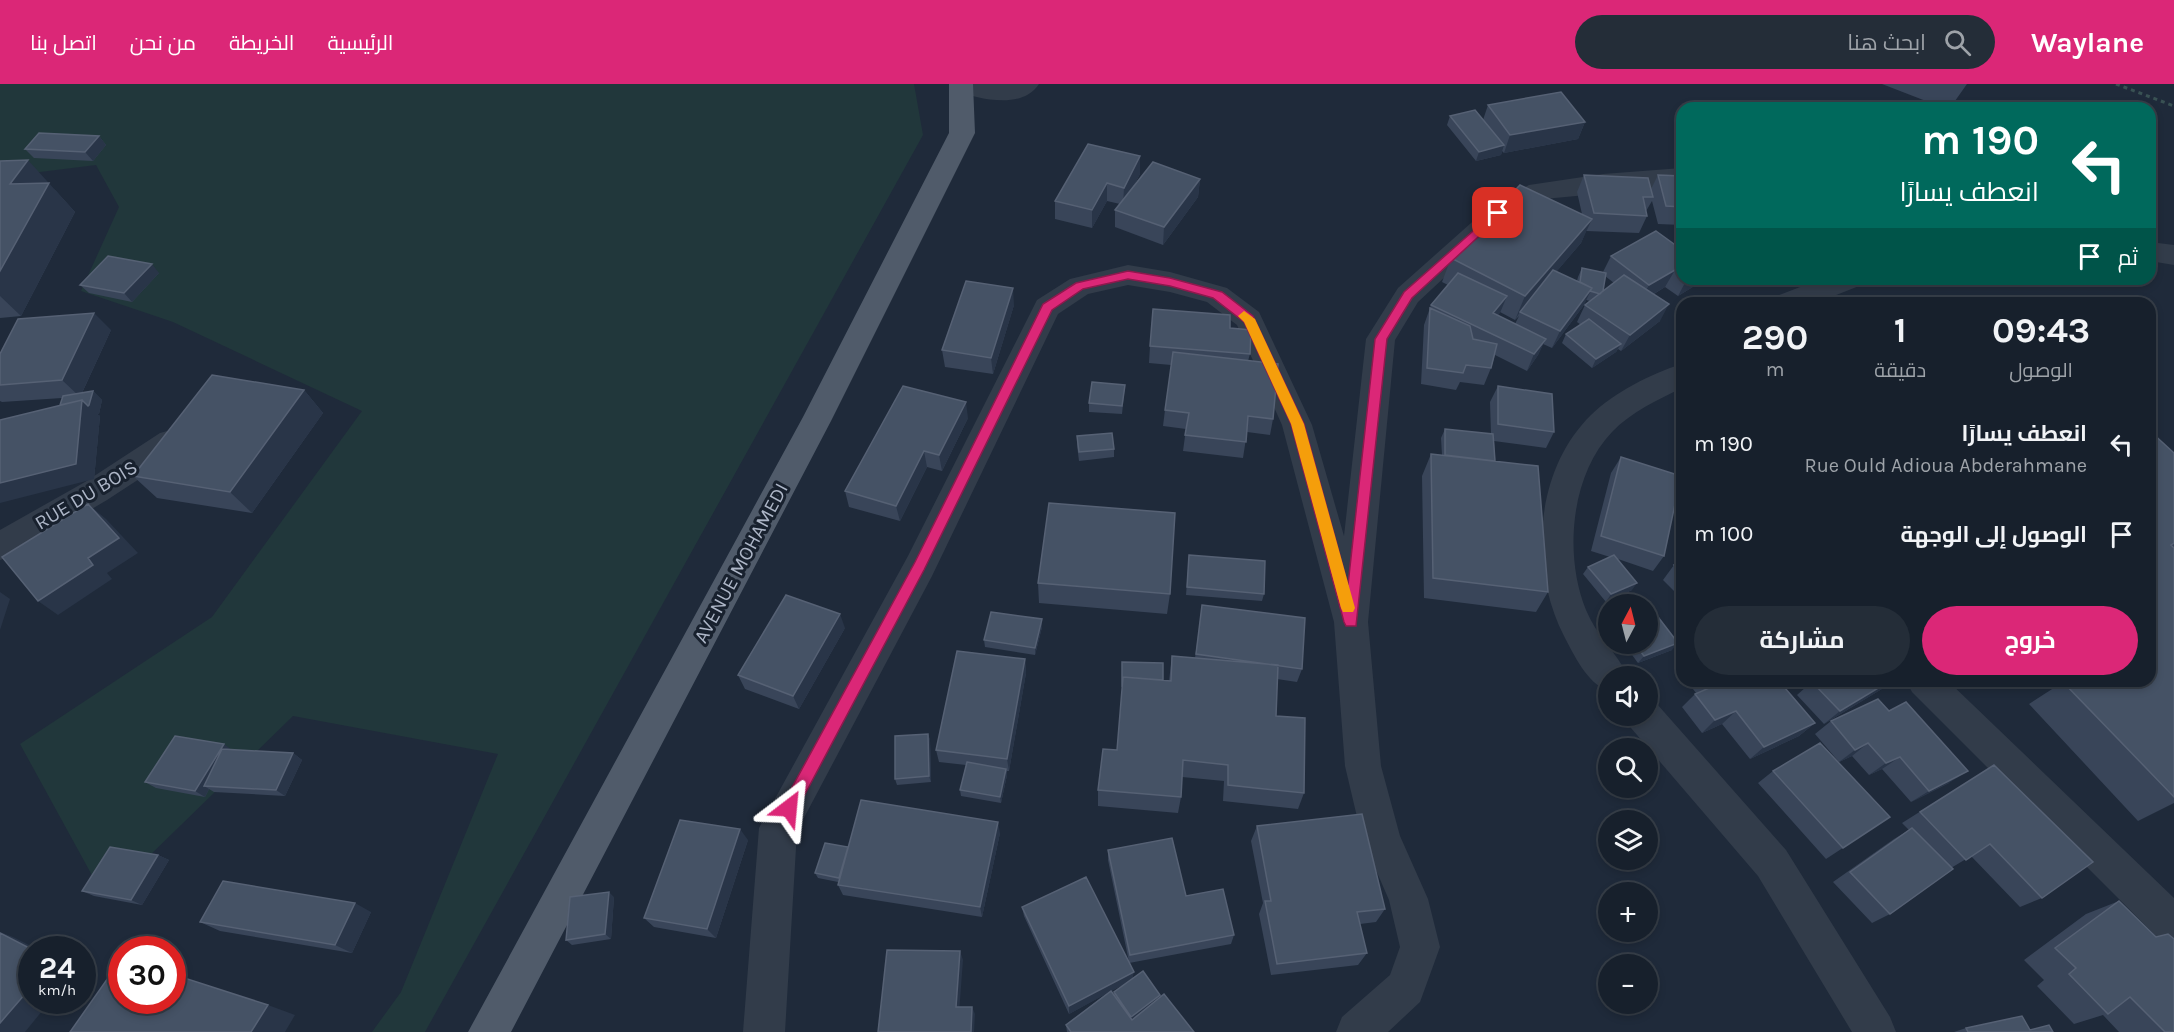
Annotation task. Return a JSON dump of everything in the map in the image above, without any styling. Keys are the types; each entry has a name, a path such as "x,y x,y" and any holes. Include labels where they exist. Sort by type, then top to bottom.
{"main road":[{"name":"AVENUE MOHAMEDI","path":"489,1032 816,421 962,133 962,85"}],"street":[{"path":"962,85 995,93 1018,92 1027,84"},
{"path":"1351,622 1381,339 1408,295 1498,213 1538,191 1676,177"},
{"path":"2156,253 2174,255"},
{"path":"764,1032 778,828 920,566 1047,307 1080,286 1128,275 1170,282 1217,295 1249,319 1298,424 1351,622 1363,766 1381,838 1408,899 1420,947 1406,988 1358,1032"},
{"path":"1803,297 1834,285"},
{"path":"1601,666 1566,604 1557,552 1562,504 1576,461 1599,425 1634,398 1676,378"},
{"name":"RUE DU BOIS","path":"0,546 96,491 171,442"},
{"path":"1930,687 2174,926"},
{"path":"1653,726 1772,863 1875,1032"}],"path":[{"path":"2116,84 2174,106"}],"green space":[{"path":"0,84 914,84 923,135 425,1032 372,1032 401,992 498,754 293,716 105,899 20,744 212,617 362,411 173,322 81,291 119,207 96,165 0,177"}],"building":[{"path":"1561,92 1585,122 1510,135 1488,105"},
{"path":"1475,110 1504,145 1479,152 1450,116"},
{"path":"39,133 99,136 85,152 25,149"},
{"path":"1088,144 1140,156 1124,188 1107,183 1092,210 1055,201"},
{"path":"28,160 10,184 49,183 0,271 0,161"},
{"path":"1153,162 1200,179 1164,227 1115,210"},
{"path":"1584,175 1648,178 1653,197 1643,197 1647,216 1594,213"},
{"path":"1658,175 1676,176 1676,207 1666,206"},
{"path":"1520,185 1592,219 1525,296 1451,258"},
{"path":"1656,231 1676,246 1676,271 1649,285 1611,256"},
{"path":"108,256 152,264 124,293 80,285"},
{"path":"1582,268 1606,273 1603,291 1600,294 1590,291 1592,288 1580,282"},
{"path":"1553,270 1592,288 1560,331 1520,312"},
{"path":"1458,273 1507,296 1493,313 1546,339 1534,354 1431,305"},
{"path":"1624,275 1669,304 1630,335 1585,305"},
{"path":"966,281 1013,288 991,358 942,350"},
{"path":"1430,308 1470,326 1473,339 1497,344 1491,368 1466,365 1463,373 1427,368"},
{"path":"1153,309 1230,315 1230,328 1251,330 1250,354 1150,346"},
{"path":"94,313 62,380 0,385 0,354 18,319"},
{"path":"1589,319 1621,344 1596,359 1566,334"},
{"path":"1173,352 1278,364 1273,419 1248,416 1246,442 1185,435 1189,413 1165,410"},
{"path":"212,375 304,390 230,492 133,476"},
{"path":"1092,382 1125,385 1122,406 1089,403"},
{"path":"903,386 966,402 939,455 924,451 896,506 845,491"},
{"path":"1498,386 1552,394 1554,432 1498,424"},
{"path":"93,391 88,406 82,400 60,405 63,396"},
{"path":"82,400 76,464 0,483 0,420"},
{"path":"1445,429 1493,434 1495,461 1445,455"},
{"path":"1112,433 1114,449 1079,452 1077,436"},
{"path":"2156,436 2174,453 2174,543 2171,545 2174,548 2174,797 2068,687 2156,687"},
{"path":"1431,454 1538,466 1548,592 1433,578"},
{"path":"1621,457 1676,474 1676,500 1664,556 1601,536"},
{"path":"1049,503 1175,513 1170,594 1038,583"},
{"path":"88,504 119,538 88,558 93,565 38,601 2,557"},
{"path":"1189,555 1265,561 1264,594 1187,587"},
{"path":"1614,555 1637,583 1611,594 1588,567"},
{"path":"786,595 840,614 793,696 738,675"},
{"path":"1202,605 1305,618 1302,669 1196,654"},
{"path":"991,612 1042,619 1035,648 984,640"},
{"path":"1658,617 1676,640 1676,644 1658,651"},
{"path":"957,651 1025,659 1007,759 936,750"},
{"path":"1172,656 1278,665 1276,716 1305,718 1304,793 1228,785 1228,765 1183,760 1181,797 1098,790 1103,749 1117,750 1123,677 1171,681"},
{"path":"1122,662 1163,663 1163,680 1123,677 1122,687"},
{"path":"1712,687 1784,687 1815,723 1764,747 1736,711 1715,720 1695,694"},
{"path":"1817,687 1880,687 1840,711"},
{"path":"1878,699 1889,711 1906,702 1968,771 1929,791 1900,757 1886,763 1868,743 1855,750 1831,721"},
{"path":"928,734 929,776 895,779 895,736"},
{"path":"175,736 224,744 195,791 145,782"},
{"path":"1820,743 1890,817 1843,848 1773,771"},
{"path":"222,749 293,753 276,790 204,786"},
{"path":"967,762 1006,769 1000,797 960,790"},
{"path":"1994,765 2093,862 2042,898 1990,844 1966,860 1920,812"},
{"path":"861,800 998,822 980,907 838,885"},
{"path":"1362,814 1385,909 1357,912 1367,953 1277,964 1265,901 1271,901 1257,826"},
{"path":"680,820 740,829 707,929 644,918"},
{"path":"1912,828 1953,869 1890,914 1850,872"},
{"path":"1172,838 1186,896 1223,889 1234,935 1130,955 1108,850"},
{"path":"825,843 848,847 839,878 815,873"},
{"path":"110,847 158,855 131,900 82,891"},
{"path":"1086,877 1134,972 1069,1006 1022,907"},
{"path":"223,881 355,903 335,945 200,922"},
{"path":"609,892 605,934 566,940 570,897"},
{"path":"2119,901 2156,937 2168,934 2174,939 2174,1032 2165,1032 2130,997 2108,1014 2069,974 2076,968 2055,948"},
{"path":"0,933 18,942 18,1002 0,1023"},
{"path":"887,950 960,951 956,1007 972,1007 971,1032 878,1032"},
{"path":"1143,971 1160,995 1131,1017 1114,992"},
{"path":"108,978 108,1014 186,1014 186,979 268,1005 251,1032 70,1032 83,1014 96,1014 96,995"},
{"path":"1111,991 1132,1020 1164,994 1194,1032 1071,1032 1066,1025"},
{"path":"2022,1016 2030,1030 2049,1025 2053,1032 1968,1032 1966,1028"}],"slow traffic":[{"path":"1244,316 1249,319 1298,424 1348,608"}],"route":[{"path":"789,808 920,566 1047,307 1080,286 1128,275 1170,282 1217,295 1249,319 1298,424 1351,622 1381,339 1408,295 1498,213"}]}
